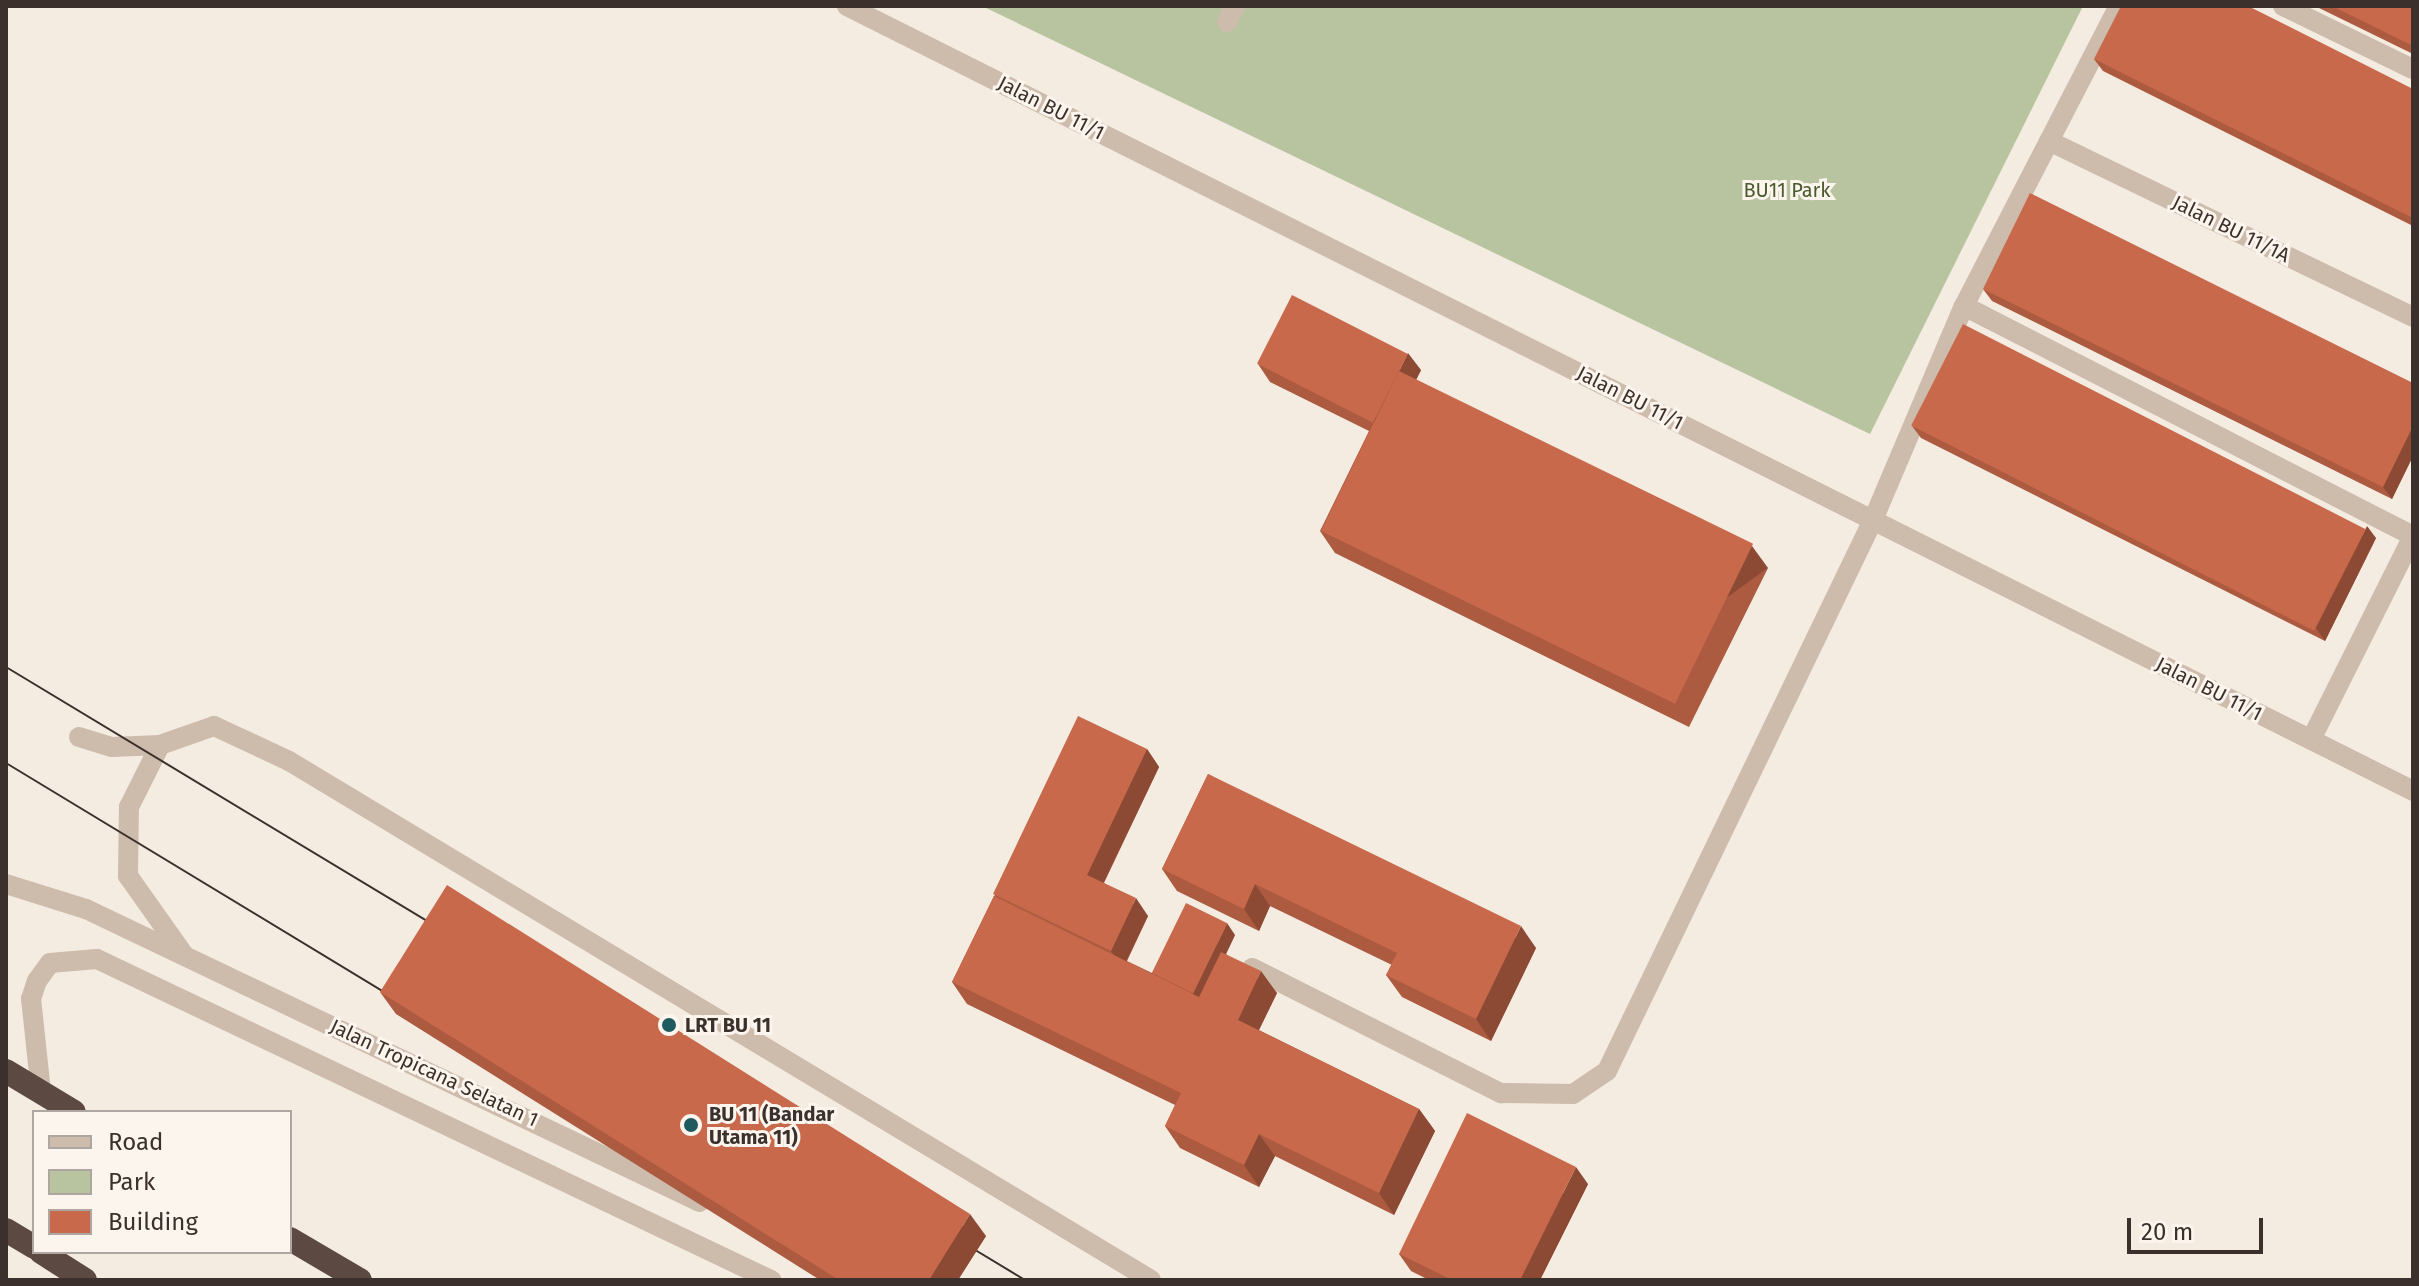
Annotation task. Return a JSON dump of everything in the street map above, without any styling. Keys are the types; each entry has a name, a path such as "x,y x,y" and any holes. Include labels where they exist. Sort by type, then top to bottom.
{"highway":[{"path":"6,1071 71,1110"},
{"path":"6,1230 32,1246"},
{"path":"292,1240 360,1280"},
{"path":"44,1254 85,1280"}],"street":[{"name":"Jalan BU 11/1","path":"847,6 2413,791"},
{"path":"1252,968 1501,1093 1573,1094 1607,1071 1873,520 1964,306 2119,6"},
{"path":"2283,6 2413,69"},
{"name":"Jalan BU 11/1A","path":"2049,141 2413,317"},
{"path":"1964,306 2413,536 2311,740"},
{"path":"79,737 112,747 160,745 214,726 289,761 1151,1280"},
{"path":"160,745 129,807 128,876 184,955"},
{"name":"Jalan Tropicana Selatan 1","path":"6,884 86,909 716,1210"},
{"name":"Jalan Tropicana Selatan 1","path":"41,1092 31,999 37,981 50,963 97,959 771,1280"}],"green space":[{"name":"BU11 Park","path":"982,6 2083,6 1870,434"}],"building":[{"path":"2121,6 2248,6 2413,89 2413,218 2094,59"},
{"path":"2332,6 2413,6 2413,46"},
{"path":"2030,193 2413,383 2413,426 2383,487 1983,289"},
{"path":"1292,295 1408,354 1373,423 1257,364"},
{"path":"1963,324 2366,529 2314,631 1911,426"},
{"path":"1399,371 1753,544 1675,704 1321,531"},
{"path":"1078,716 1147,749 1087,875 1136,898 1111,951 993,894"},
{"path":"1208,774 1521,926 1476,1019 1386,975 1397,953 1255,884 1244,909 1162,869"},
{"name":"BU 11 (Bandar Utama 11)","path":"447,885 970,1214 929,1280 839,1280 380,992"},
{"path":"994,896 1199,997 1221,952 1261,971 1238,1020 1419,1109 1379,1193 1259,1134 1244,1165 1165,1126 1181,1093 952,982"},
{"path":"1186,903 1227,923 1193,993 1152,973"},
{"path":"1467,1113 1576,1167 1520,1280 1452,1280 1399,1254"}],"tram line":[{"path":"6,667 442,930"},
{"path":"6,763 400,1002"},
{"path":"957,1239 1025,1280"}],"place":[{"name":"LRT BU 11","path":"669,1025"},
{"name":"BU 11 (Bandar Utama 11)","path":"691,1125"}]}
